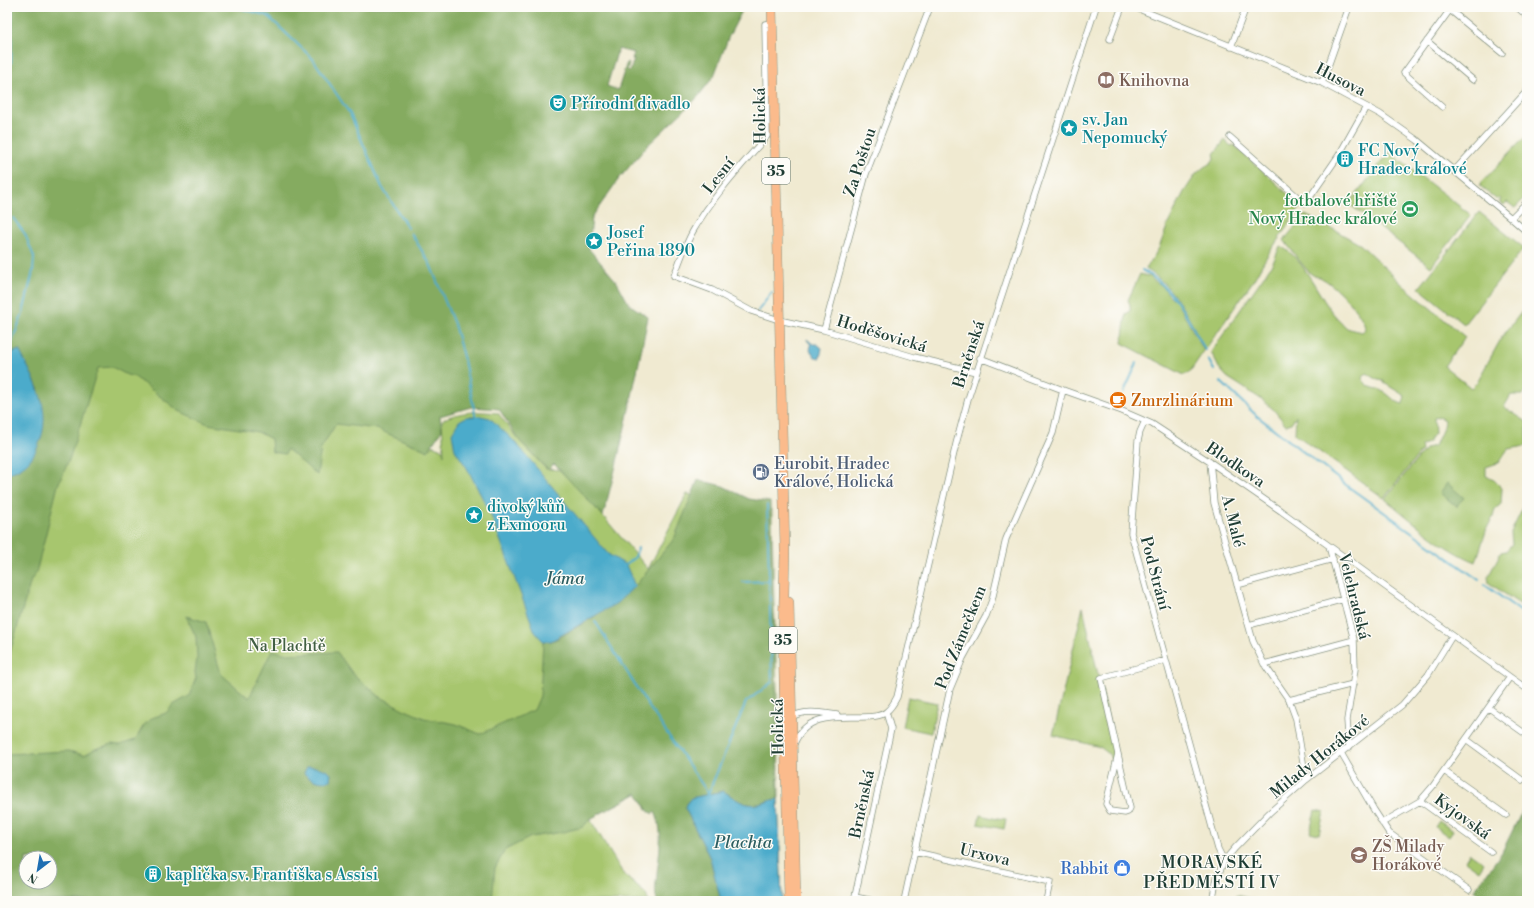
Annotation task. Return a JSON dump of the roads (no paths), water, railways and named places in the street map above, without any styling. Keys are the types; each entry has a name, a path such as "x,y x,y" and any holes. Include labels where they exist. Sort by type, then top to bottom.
{"main road":[{"name":"Holická","path":"772,7 785,552 792,703 796,901"},
{"name":"Holická","path":"785,552 783,599 789,901"}],"street":[{"name":"Za Poštou","path":"824,330 866,174 930,7"},
{"name":"Brněnská","path":"854,899 891,729 886,712 897,698 956,444 980,358 1096,7"},
{"path":"1110,39 1122,7"},
{"name":"Husova","path":"1134,7 1231,47 1322,82 1380,114 1454,171 1527,232"},
{"path":"1231,47 1246,7"},
{"path":"1322,82 1348,7"},
{"path":"1518,7 1527,16"},
{"path":"1442,107 1404,74 1451,8 1502,53"},
{"name":"Lesní","path":"772,23 765,24 767,136 728,182 704,214 693,231 674,276 712,290 751,311 779,320"},
{"path":"1428,41 1473,80"},
{"path":"1454,171 1527,92"},
{"path":"1230,137 1306,203 1339,154 1366,106"},
{"path":"1511,218 1527,202"},
{"name":"Hoděšovická","path":"779,320 824,330 914,358 976,372"},
{"name":"Blodkova","path":"980,358 1122,411 1152,424 1210,462 1329,546 1452,636"},
{"name":"Pod Zámečkem","path":"904,901 950,689 963,658 986,616 992,600 1006,539 1053,433 1063,390"},
{"name":"Pod Strání","path":"1145,421 1138,441 1131,533 1218,849 1224,861"},
{"name":"A. Malé","path":"1210,462 1214,503 1253,641 1264,664 1289,700 1296,719 1306,780"},
{"name":"Velehradská","path":"1329,546 1354,640 1355,669 1347,720 1349,748"},
{"path":"1238,585 1333,559"},
{"path":"1249,625 1344,599"},
{"path":"1452,636 1527,689"},
{"name":"Milady Horákové","path":"1212,901 1217,878 1224,861 1235,848 1269,813 1306,780 1349,748 1402,705 1428,675 1452,636"},
{"path":"1264,664 1354,640"},
{"path":"1118,754 1106,804 1110,811 1125,814 1130,808 1118,754 1101,678 1166,660"},
{"name":"Kyjovská","path":"1382,823 1420,800 1444,771 1510,677"},
{"path":"1289,700 1353,684"},
{"path":"792,703 795,710 802,713"},
{"path":"1489,708 1527,735"},
{"path":"793,750 798,735 806,726 815,720 871,717 886,712"},
{"path":"785,728 792,717 796,714 802,713 821,713 853,717"},
{"path":"1466,740 1522,780"},
{"path":"1341,753 1389,833 1469,890"},
{"name":"Kyjovská","path":"1444,771 1506,815"},
{"name":"Kyjovská","path":"1420,800 1491,852"},
{"name":"Urxova","path":"915,852 1050,882 1046,901"},
{"path":"854,899 874,901"}],"water":[{"path":"807,339 813,344 817,344 822,348 820,358 815,357 810,350 811,345"},
{"path":"19,350 31,373 40,396 44,421 38,446 33,456 22,467 7,474 7,355"},
{"name":"Jáma","path":"481,416 490,418 516,443 608,554 626,565 635,586 617,603 551,641 543,641 535,632 490,513 467,468 455,450 452,433 459,421 466,417"},
{"path":"307,767 316,767 326,770 331,774 330,780 324,782 316,781 304,773"},
{"name":"Plachta","path":"723,791 744,803 754,805 778,799 782,901 721,901 710,858 685,808 686,804 691,798"}],"waterway":[{"path":"7,84 11,63 12,7"},
{"path":"236,7 268,16 313,59 350,114 382,187 408,228"},
{"path":"7,207 9,212"},
{"path":"7,354 23,313 33,271 34,257 25,234 13,218"},
{"path":"411,233 430,264 454,324 464,360 476,419"},
{"path":"1142,270 1163,285 1171,294 1186,316 1205,350"},
{"path":"758,311 772,292"},
{"path":"1208,359 1214,370"},
{"path":"1124,392 1137,363"},
{"path":"1221,382 1257,416 1350,488 1479,580"},
{"path":"708,794 746,702 772,682 767,505"},
{"path":"625,565 635,557 638,548"},
{"path":"743,582 769,581"},
{"path":"1485,585 1527,616"},
{"path":"595,621 647,704 710,796"}],"place":[{"name":"Knihovna","path":"1106,80"},
{"name":"Přírodní divadlo","path":"558,103"},
{"name":"sv. Jan Nepomucký","path":"1069,128"},
{"name":"FC Nový Hradec králové","path":"1345,159"},
{"name":"fotbalové hřiště Nový Hradec králové","path":"1410,209"},
{"name":"Josef Peřina 1890","path":"594,241"},
{"name":"Zmrzlinárium","path":"1118,400"},
{"name":"Eurobit, Hradec Králové, Holická","path":"761,472"},
{"name":"divoký kůň z Exmooru","path":"474,515"},
{"name":"ZŠ Milady Horákové","path":"1359,855"},
{"name":"Rabbit","path":"1122,868"},
{"name":"kaplička sv. Františka s Assisi","path":"153,874"}],"district":[{"name":"MORAVSKÉ PŘEDMĚSTÍ IV","path":"1212,872"}],"park label":[{"name":"Na Plachtě","path":"287,645"}]}
